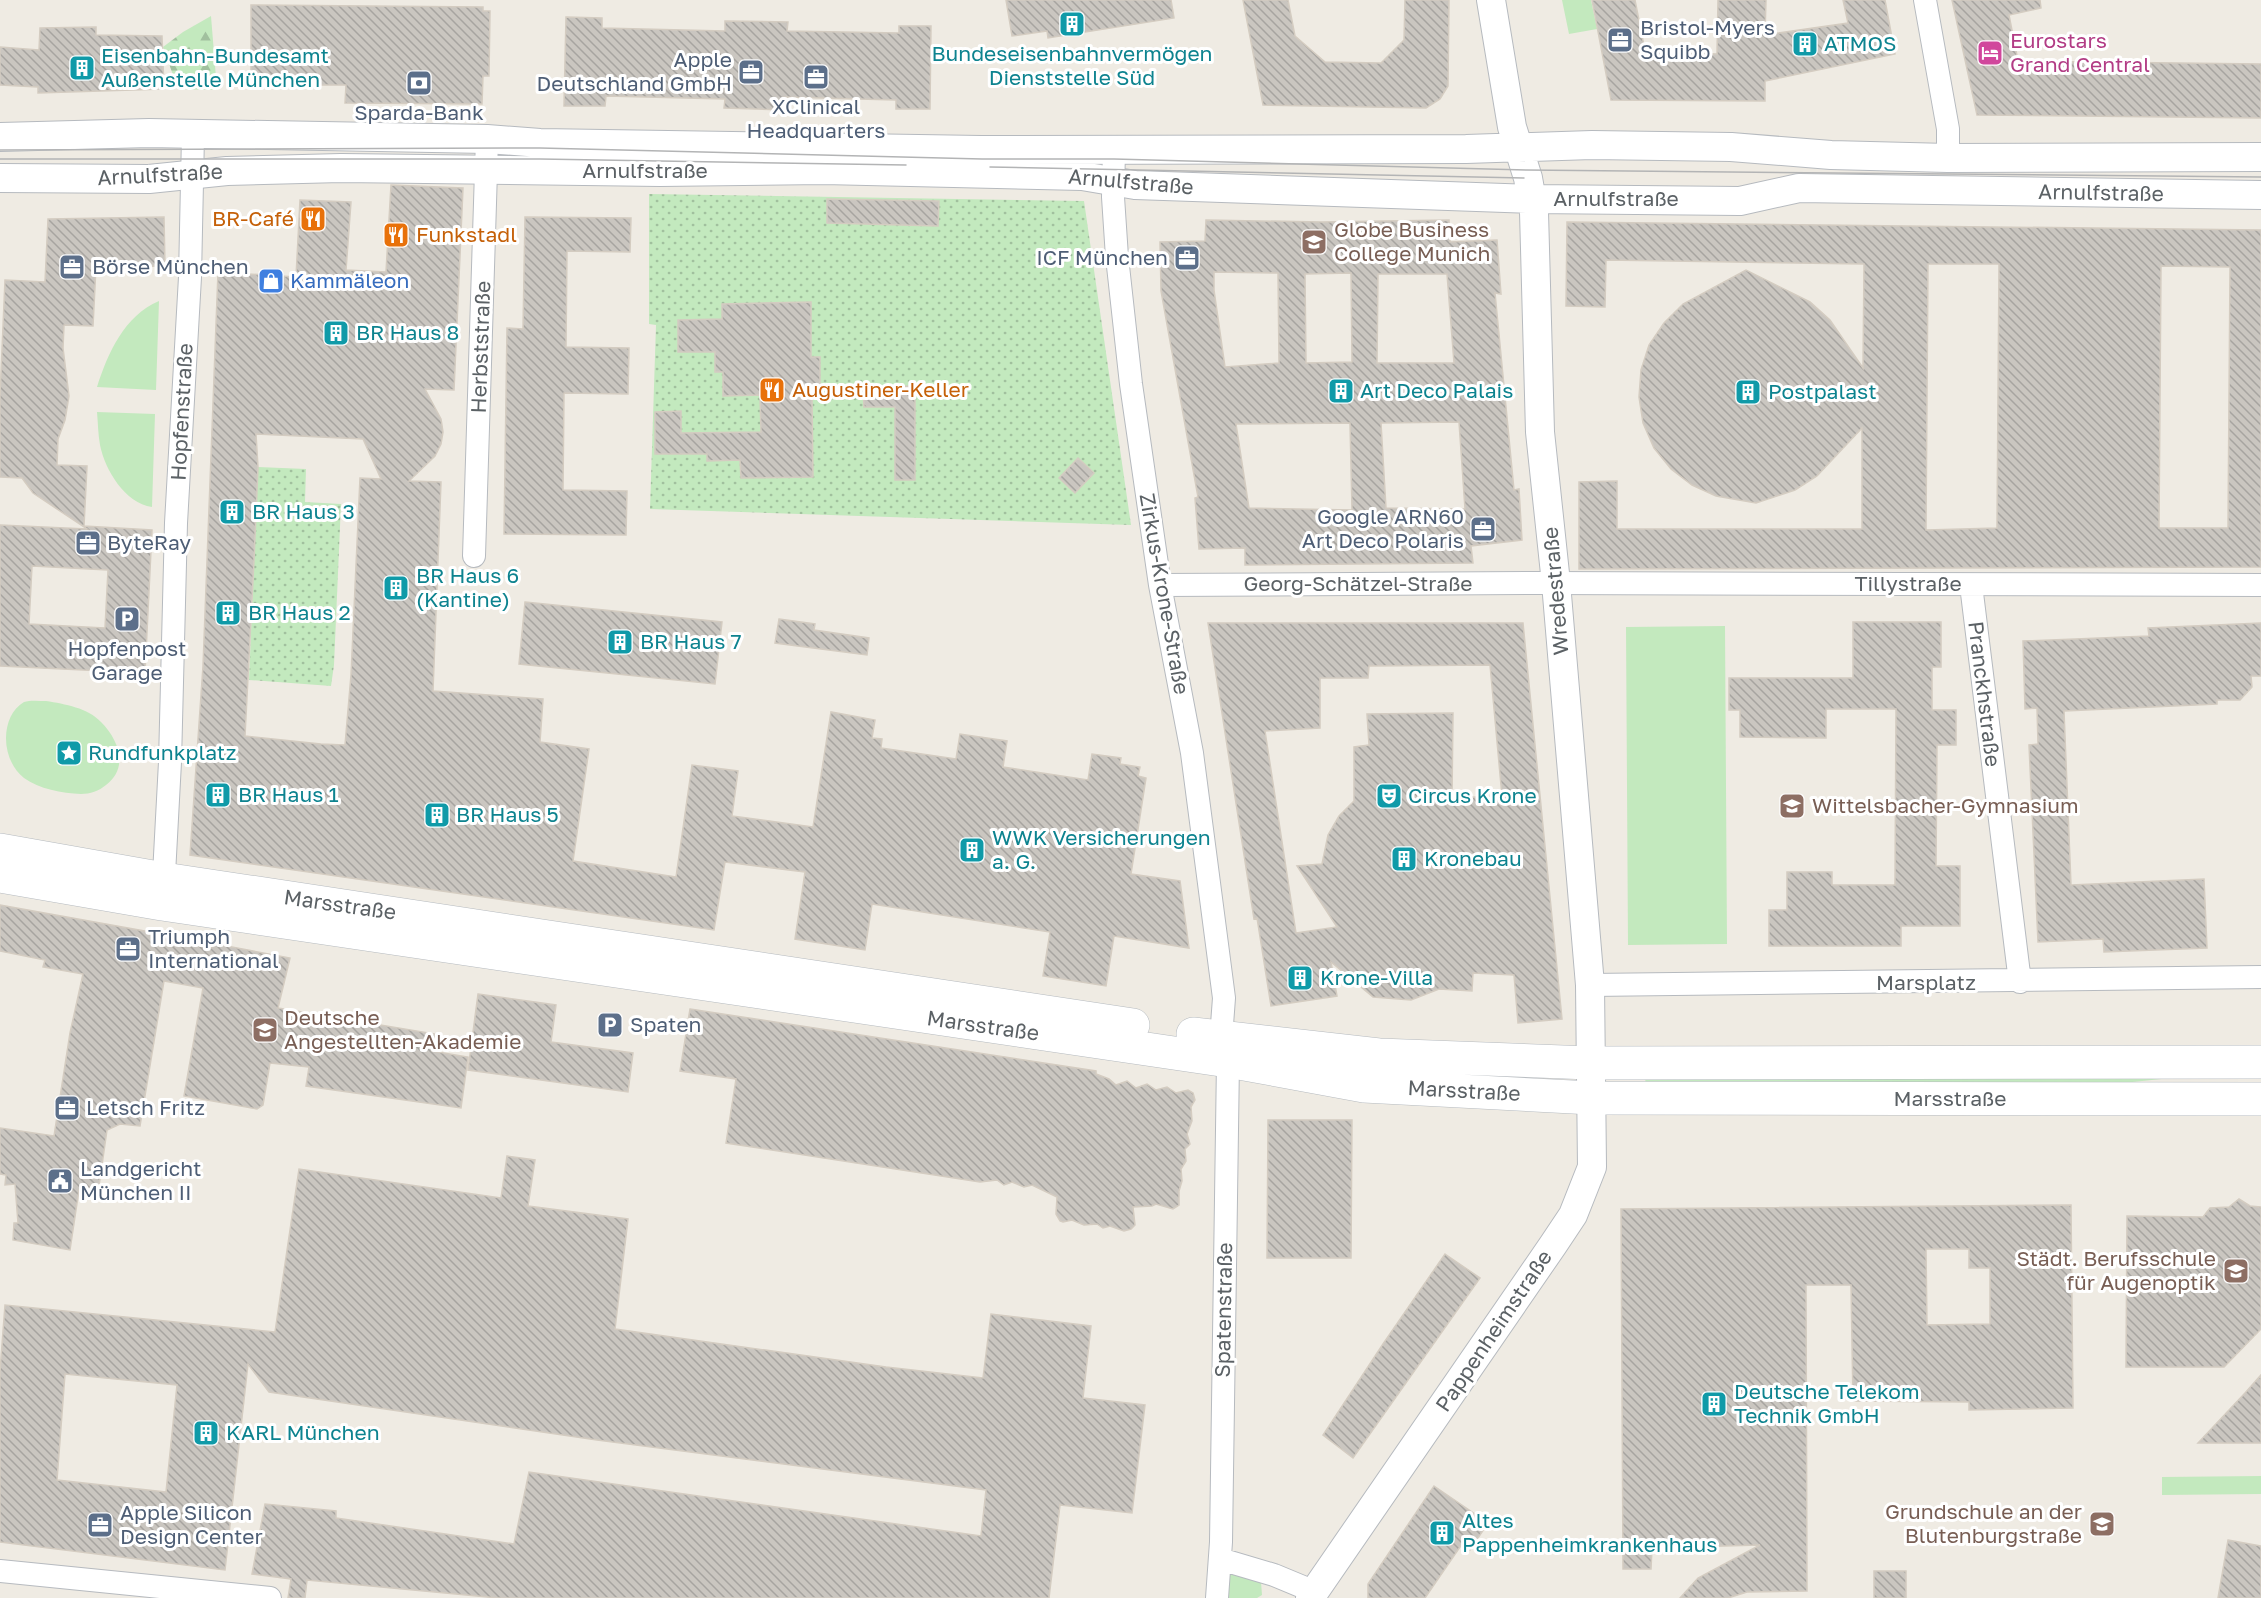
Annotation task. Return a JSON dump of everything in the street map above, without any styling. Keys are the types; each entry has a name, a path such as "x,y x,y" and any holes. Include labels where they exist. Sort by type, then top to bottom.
{"main road":[{"name":"Marsstraße","path":"0,850 163,891"},
{"name":"Marsstraße","path":"0,876 163,891 1224,1050 1364,1086 1592,1098 2261,1099"},
{"name":"Marsstraße","path":"1224,1050 1379,1055 1590,1049 2261,1062"}],"street":[{"name":"Wredestraße","path":"1491,0 1512,127 1532,199 1536,248 1540,432 1556,583 1590,985 1590,1049"},
{"path":"1925,0 1948,129 1948,158"},
{"name":"Arnulfstraße","path":"0,137 149,133 487,139 540,143 922,149 1518,148 1583,145 1731,147 1831,155 1948,158 2261,157"},
{"name":"Hopfenstraße","path":"163,891 176,523 190,277 193,135"},
{"name":"Herbststraße","path":"474,556 487,139"},
{"name":"Zirkus-Krone-Straße","path":"1114,148 1113,181 1117,257 1131,384 1160,585 1192,753 1224,998 1224,1050"},
{"name":"Arnulfstraße","path":"0,178 149,179 228,171 329,168 486,171 824,170 1074,176 1135,185 1532,199 1740,201 1799,188 2261,195"},
{"name":"Georg-Schätzel-Straße","path":"1160,585 1556,583"},
{"name":"Tillystraße","path":"1556,583 2261,585"},
{"name":"Pranckhstraße","path":"1971,585 2020,982"},
{"name":"Marsplatz","path":"1590,985 2261,978"},
{"name":"Pappenheimstraße","path":"1308,1596 1573,1215 1592,1167 1590,1049"},
{"name":"Spatenstraße","path":"1217,1598 1220,1559 1224,1050"},
{"path":"1220,1559 1274,1575 1308,1596"},
{"path":"0,1571 270,1598"}],"green space":[{"path":"1562,0 1591,0 1597,29 1569,34"},
{"path":"211,16 217,90 178,89 163,47"},
{"name":"Augustiner-Keller","path":"649,194 1084,201 1131,525 650,509 656,325 649,324"},
{"path":"159,301 156,390 97,387 106,361 119,337 136,316"},
{"path":"97,412 155,414 152,507 133,499 125,492 106,465 100,445"},
{"path":"258,467 306,469 305,502 341,504 334,665 331,686 249,680"},
{"path":"1725,626 1727,944 1628,945 1626,627"},
{"path":"46,701 68,705 90,713 113,737 117,745 119,762 113,778 103,787 84,794 59,791 30,782 16,770 7,749 7,727 10,717 24,702"},
{"path":"1645,1078 2171,1078 2123,1083 1646,1085"},
{"path":"2261,1476 2261,1494 2162,1495 2162,1477"},
{"path":"1225,1571 1261,1582 1262,1595 1257,1598 1224,1598"}],"building":[{"name":"Bundeseisenbahnvermögen Dienststelle Süd","path":"1006,0 1171,0 1174,18 1048,38 1047,31 1012,36"},
{"path":"1243,0 1288,0 1295,36 1325,62 1381,63 1404,40 1405,0 1449,0 1448,86 1440,99 1426,108 1263,105"},
{"name":"ATMOS","path":"1592,0 1635,0 1645,51 1717,54 1718,0 1766,0 1765,35 1848,23 1843,0 1885,0 1895,54 1765,81 1765,101 1611,100"},
{"name":"Eurostars Grand Central","path":"1952,0 2040,0 2041,8 2009,15 2018,61 2261,64 2261,118 1977,115"},
{"path":"251,5 483,7 483,11 490,11 489,76 483,76 482,104 345,103 346,85 251,85"},
{"path":"566,17 602,18 602,28 725,31 725,21 788,22 787,31 899,33 899,26 931,26 930,109 896,109 896,100 784,97 784,110 724,108 725,99 606,96 605,106 564,106"},
{"name":"Eisenbahn-Bundesamt Außenstelle München","path":"96,27 96,35 162,36 164,89 38,93 38,87 0,85 0,47 39,50 40,28"},
{"path":"391,185 463,188 454,390 425,389 441,419 443,432 441,444 435,456 409,481 441,482 433,691 543,699 540,742 589,749 573,861 676,877 692,765 738,771 732,816 813,827 831,712 875,720 872,738 882,739 881,748 956,759 960,734 1007,741 1003,767 1088,780 1092,754 1121,758 1120,764 1140,767 1138,776 1146,778 1131,874 1180,881 1189,948 1114,936 1106,986 1043,976 1050,932 872,904 865,950 795,939 805,872 725,862 714,930 190,855 203,666 218,272 296,277 300,200 351,202 346,270 386,272","holes":["256,434 363,439 381,479 360,478 351,675 345,745 245,736 258,467"]},
{"path":"827,199 939,201 938,226 827,223"},
{"path":"164,217 165,266 96,267 93,326 64,325 63,348 69,396 65,420 58,439 57,465 87,466 84,526 152,530 145,673 0,666 0,525 87,529 33,493 22,478 0,477 0,396 5,280 45,282 48,219","holes":["32,566 108,570 105,628 29,624"]},
{"path":"525,217 631,218 630,252 567,251 566,347 629,348 628,394 564,393 563,490 627,491 626,535 504,534 507,328 523,329"},
{"name":"Art Deco Palais","path":"1206,220 1322,222 1449,220 1450,242 1497,240 1501,294 1495,293 1514,490 1519,489 1522,540 1471,546 1473,563 1245,565 1245,548 1199,549 1195,498 1198,497 1161,291 1160,242 1205,241","holes":["1214,272 1278,273 1279,363 1225,367 1214,290","1351,273 1352,362 1306,363 1305,274","1378,274 1447,274 1454,363 1377,363","1459,422 1465,509 1386,508 1381,423","1350,423 1352,510 1249,508 1236,424"]},
{"path":"1567,222 2261,230 2261,567 1579,569 1579,482 1617,481 1617,529 1862,529 1862,428 1817,476 1795,490 1756,503 1716,496 1692,485 1671,469 1654,448 1643,423 1639,397 1641,370 1649,345 1664,323 1683,304 1746,270 1810,302 1830,320 1863,368 1864,264 1606,260 1605,307 1566,306","holes":["1928,264 1999,264 1997,528 1926,530","2161,266 2230,267 2228,528 2159,528"]},
{"name":"Augustiner-Keller","path":"811,302 811,357 820,357 820,399 812,399 813,477 741,478 740,460 707,461 707,454 655,454 655,412 681,411 681,433 761,432 760,395 723,396 723,372 715,372 715,352 678,352 678,320 722,319 722,304"},
{"path":"915,386 915,480 895,480 895,407 864,407 863,387"},
{"path":"1078,458 1094,473 1075,493 1059,478"},
{"name":"BR Haus 7","path":"525,602 722,622 715,684 519,664"},
{"path":"779,619 815,624 814,630 869,638 867,655 775,643"},
{"path":"1853,622 1941,622 1941,667 1932,667 1932,710 1956,710 1956,745 1937,745 1936,866 1960,866 1960,926 1901,926 1901,946 1769,946 1769,910 1787,910 1787,872 1832,872 1832,885 1895,885 1896,709 1826,709 1826,738 1740,737 1740,710 1729,710 1729,678 1853,678"},
{"path":"1208,623 1523,623 1562,1019 1518,1023 1514,975 1473,973 1472,991 1439,989 1411,1000 1373,997 1331,962 1337,996 1271,1006 1257,918 1254,919","holes":["1490,665 1502,796 1452,798 1453,713 1367,714 1369,745 1354,747 1354,801 1339,816 1328,835 1322,864 1297,866 1337,927 1296,933 1265,731 1320,728 1320,678 1368,678 1369,666"]},
{"path":"2261,623 2261,676 2251,676 2252,687 2240,700 2217,700 2217,704 2064,711 2071,885 2204,879 2207,948 2104,952 2103,939 2038,942 2029,745 2038,744 2037,708 2025,709 2023,641 2149,636 2148,628"},
{"path":"0,905 172,936 172,941 211,948 216,944 290,958 278,1008 435,1034 432,1051 468,1057 461,1108 306,1086 309,1067 270,1063 263,1105 257,1109 184,1096 203,988 164,981 140,1126 120,1124 107,1130 98,1193 79,1190 70,1250 13,1240 14,1223 18,1223 15,1184 5,1185 6,1175 0,1174 0,1128 54,1136 70,1033 83,974 43,967 45,960 0,951"},
{"path":"478,994 556,1005 551,1042 633,1053 628,1092 468,1070"},
{"path":"690,1009 1096,1071 1096,1074 1109,1079 1116,1085 1127,1081 1136,1088 1147,1084 1156,1090 1167,1087 1176,1093 1188,1090 1193,1093 1195,1100 1191,1107 1192,1121 1187,1134 1190,1144 1185,1149 1186,1161 1181,1169 1179,1205 1173,1209 1156,1204 1133,1207 1135,1225 1124,1231 1110,1226 1103,1228 1097,1224 1084,1225 1072,1220 1060,1221 1056,1214 1057,1197 1032,1185 1024,1187 1012,1182 1004,1185 997,1180 980,1182 726,1143 736,1079 680,1071"},
{"path":"1268,1120 1352,1120 1351,1258 1267,1258"},
{"path":"507,1156 535,1160 528,1206 628,1219 615,1329 886,1367 983,1378 991,1314 1091,1326 1083,1398 1145,1405 1132,1513 1060,1505 1049,1598 498,1598 307,1580 305,1598 288,1598 291,1579 252,1574 265,1504 336,1511 336,1518 514,1544 529,1472 981,1536 986,1490 597,1440 269,1392 248,1364 225,1570 0,1542 0,1371 5,1305 275,1332 299,1169 501,1198","holes":["65,1374 177,1385 166,1492 57,1480"]},
{"path":"2239,1199 2250,1206 2261,1207 2261,1329 2224,1367 2126,1367 2127,1216 2203,1217 2210,1208 2229,1207"},
{"name":"Deutsche Telekom Technik GmbH","path":"2071,1205 2073,1408 1969,1410 1969,1402 1853,1401 1851,1285 1806,1285 1807,1591 1747,1592 1728,1598 1680,1598 1698,1578 1760,1545 1652,1548 1651,1569 1623,1569 1621,1209","holes":["1926,1249 1969,1249 1969,1268 1990,1268 1990,1324 1927,1325"]},
{"path":"1445,1254 1480,1278 1353,1458 1323,1435"},
{"path":"2261,1375 2261,1443 2198,1443 2245,1393"},
{"name":"Altes Pappenheimkrankenhaus","path":"1434,1486 1488,1523 1470,1550 1462,1544 1425,1598 1368,1598 1368,1584"},
{"path":"2228,1540 2261,1546 2261,1598 2218,1598"},
{"path":"1874,1571 1906,1571 1906,1598 1874,1598"}],"tram line":[{"path":"0,150 540,148 982,159 1114,159 1526,170 2261,177"},
{"path":"0,159 540,159 906,165"},
{"path":"990,167 1524,178"}],"place":[{"name":"Bundeseisenbahnvermögen Dienststelle Süd","path":"1072,24"},
{"name":"Bristol-Myers Squibb","path":"1620,40"},
{"name":"ATMOS","path":"1805,44"},
{"name":"Eurostars Grand Central","path":"1990,53"},
{"name":"Eisenbahn-Bundesamt Außenstelle München","path":"82,68"},
{"name":"Apple Deutschland GmbH","path":"751,72"},
{"name":"XClinical Headquarters","path":"816,77"},
{"name":"Sparda-Bank","path":"419,83"},
{"name":"BR-Café","path":"313,219"},
{"name":"Funkstadl","path":"396,235"},
{"name":"Globe Business College Munich","path":"1314,242"},
{"name":"ICF München","path":"1187,258"},
{"name":"Börse München","path":"72,267"},
{"name":"Kammäleon","path":"271,281"},
{"name":"BR Haus 8","path":"336,333"},
{"name":"Augustiner-Keller","path":"772,390"},
{"name":"Art Deco Palais","path":"1341,391"},
{"name":"Postpalast","path":"1748,392"},
{"name":"BR Haus 3","path":"232,512"},
{"name":"Google ARN60 Art Deco Polaris","path":"1483,529"},
{"name":"ByteRay","path":"88,543"},
{"name":"BR Haus 6 (Kantine)","path":"396,588"},
{"name":"BR Haus 2","path":"228,613"},
{"name":"Hopfenpost Garage","path":"127,619"},
{"name":"BR Haus 7","path":"620,642"},
{"name":"Rundfunkplatz","path":"69,753"},
{"name":"BR Haus 1","path":"218,795"},
{"name":"Circus Krone","path":"1389,796"},
{"name":"Wittelsbacher-Gymnasium","path":"1792,806"},
{"name":"BR Haus 5","path":"437,815"},
{"name":"WWK Versicherungen a. G.","path":"972,850"},
{"name":"Kronebau","path":"1404,859"},
{"name":"Triumph International","path":"128,949"},
{"name":"Krone-Villa","path":"1300,978"},
{"name":"Spaten","path":"610,1025"},
{"name":"Deutsche Angestellten-Akademie","path":"265,1030"},
{"name":"Letsch Fritz","path":"67,1108"},
{"name":"Landgericht München II","path":"60,1181"},
{"name":"Städt. Berufsschule für Augenoptik","path":"2236,1271"},
{"name":"Deutsche Telekom Technik GmbH","path":"1714,1404"},
{"name":"KARL München","path":"206,1433"},
{"name":"Grundschule an der Blutenburgstraße","path":"2102,1524"},
{"name":"Apple Silicon Design Center","path":"100,1525"},
{"name":"Altes Pappenheimkrankenhaus","path":"1442,1533"}]}
